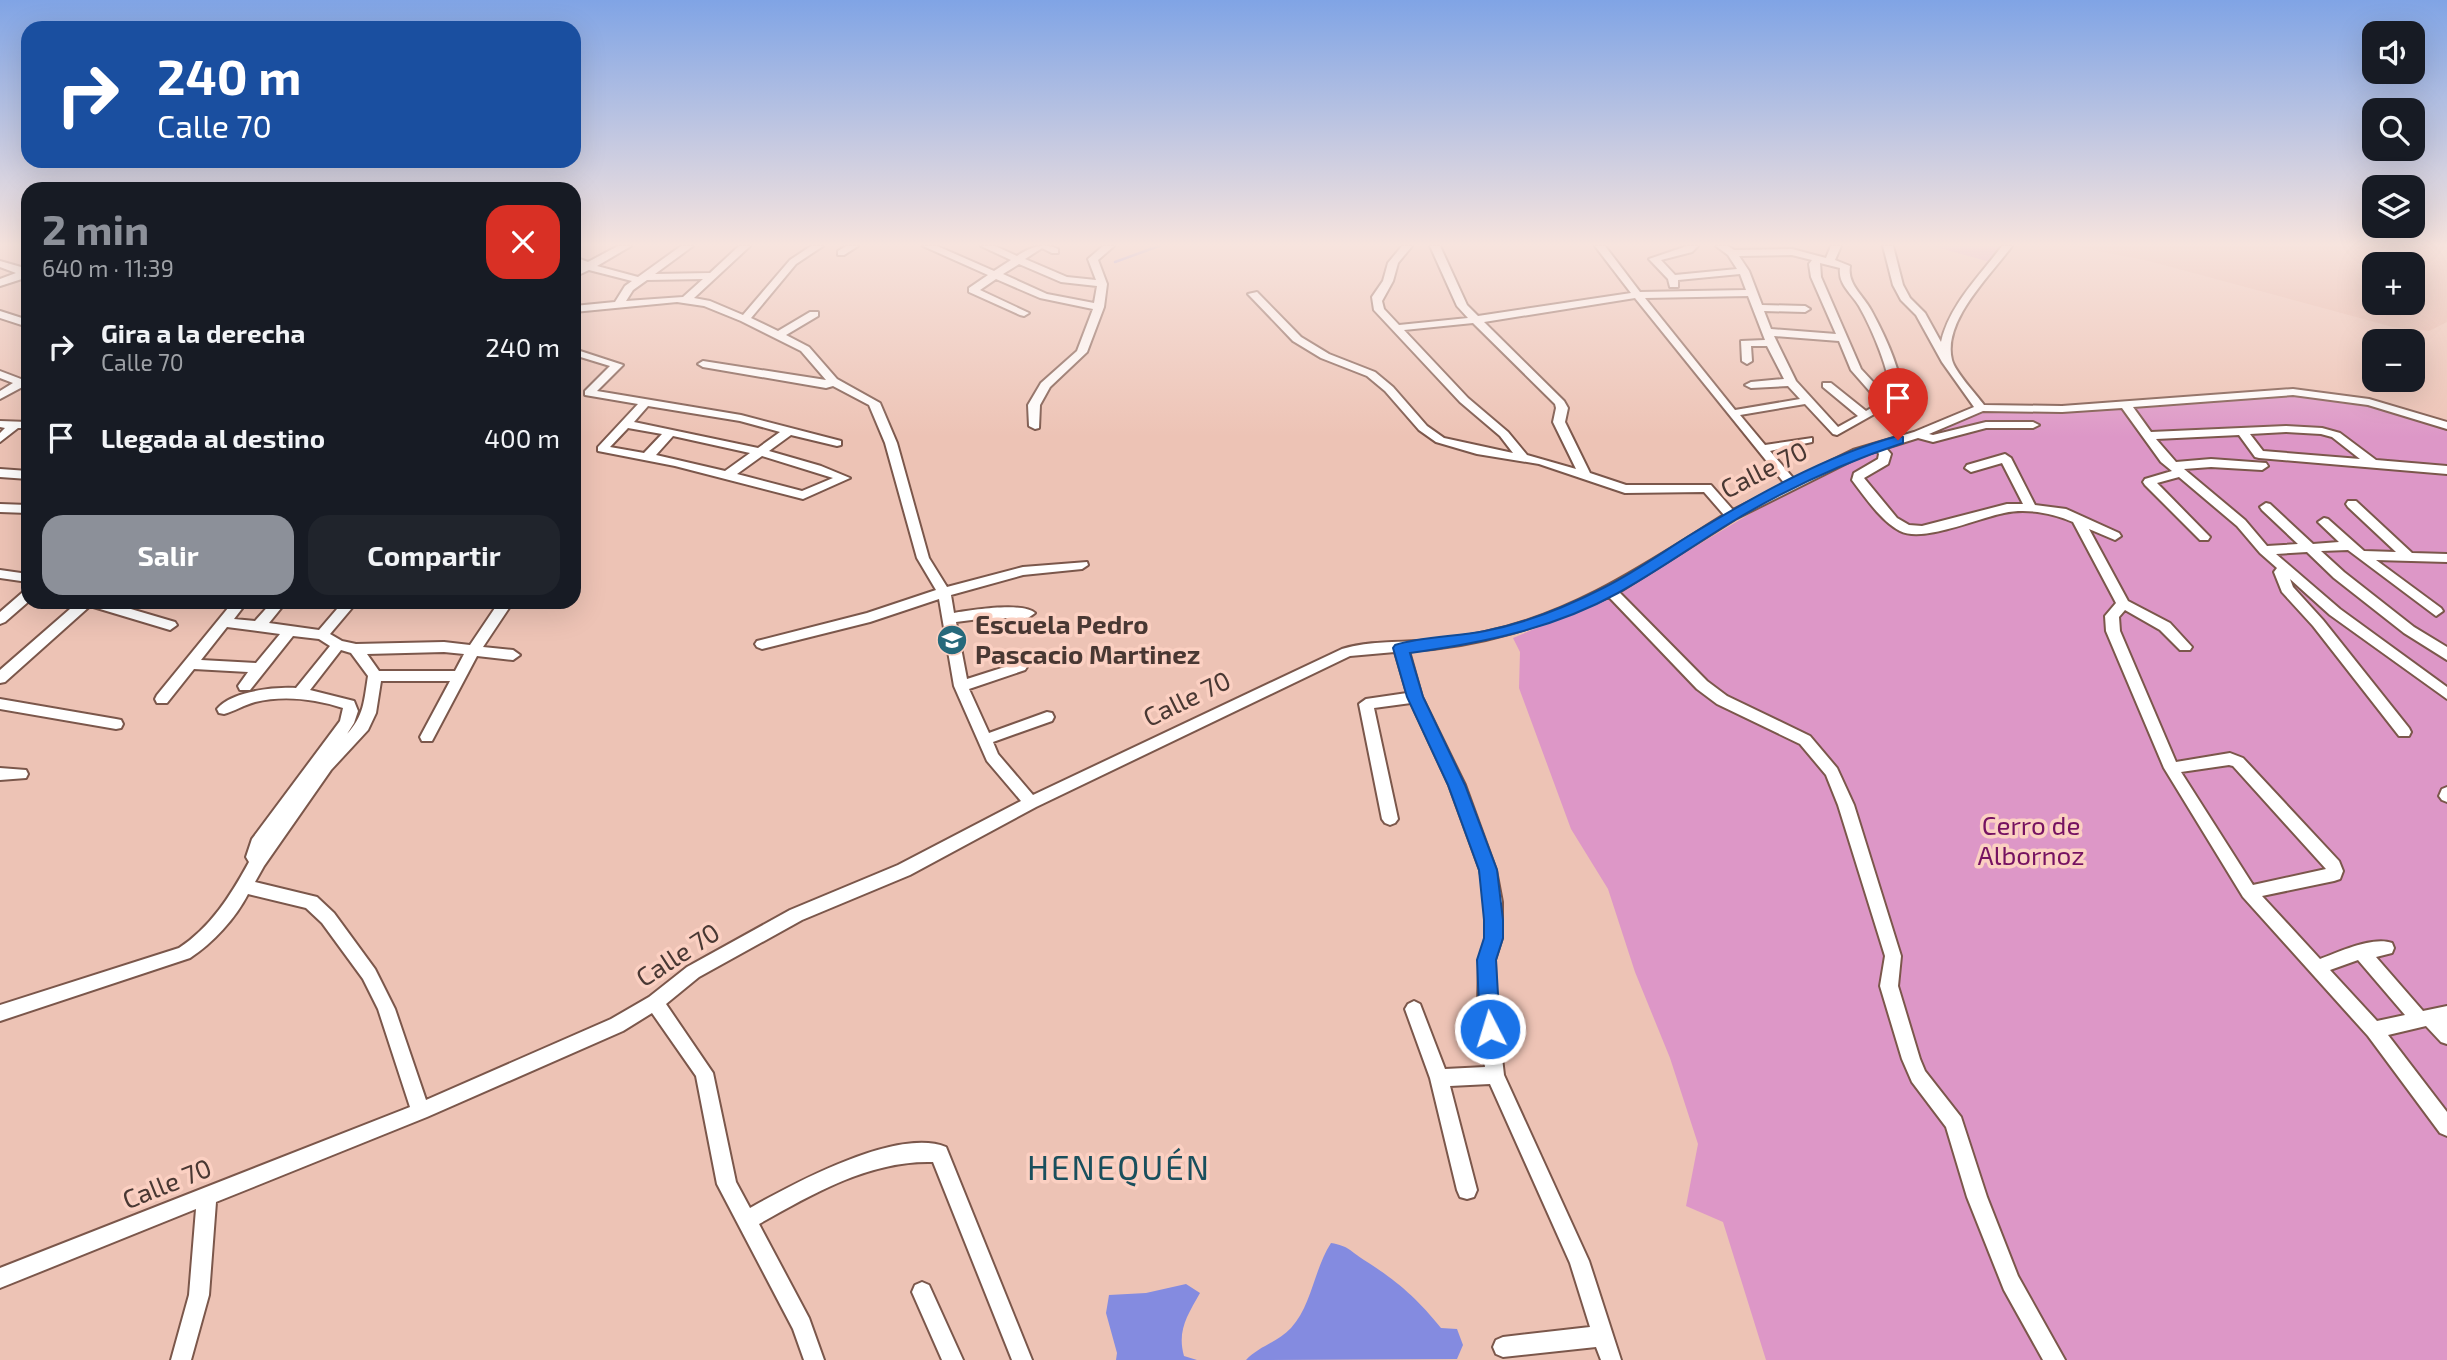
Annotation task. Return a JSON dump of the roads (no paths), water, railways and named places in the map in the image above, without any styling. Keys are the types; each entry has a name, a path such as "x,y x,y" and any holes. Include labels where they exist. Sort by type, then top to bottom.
{"street":[{"path":"723,309 804,349 833,381 867,397 881,413 923,558 944,592 961,686 992,757 1031,803"},
{"path":"745,319 753,309"},
{"path":"1016,309 1024,313"},
{"path":"1035,426 1034,405 1045,385 1082,352 1098,309"},
{"path":"1268,309 1297,339 1325,356 1358,367 1380,381 1433,436 1463,447 1523,458 1625,489 1707,488 1731,516"},
{"path":"1379,309 1464,400 1504,434 1523,458"},
{"path":"1466,309 1560,403 1562,408 1559,422 1586,477"},
{"path":"1398,328 1542,309"},
{"path":"1648,309 1792,485"},
{"path":"1758,309 1791,382 1837,432 1898,396 1888,362 1865,309"},
{"path":"1829,309 1853,366 1886,403"},
{"path":"1916,309 1947,362 1981,408"},
{"path":"1947,362 1947,339 1960,309"},
{"path":"779,335 809,313 828,317"},
{"path":"0,314 21,322"},
{"path":"1747,361 1745,342 1771,337 1841,338"},
{"path":"581,353 618,365 589,393 647,401 790,430 837,443"},
{"path":"704,364 779,374 826,384 833,381"},
{"path":"0,374 21,380"},
{"path":"1751,385 1791,382"},
{"path":"0,396 21,383"},
{"path":"1827,385 1865,416"},
{"name":"Calle 70","path":"0,1278 421,1111 617,1025 654,1002 693,972 775,925 904,870 1031,803 1347,652 1463,641 1516,629 1611,591 1731,516 1857,453 1918,434 1981,408 2062,410 2293,392 2369,402 2447,426"},
{"path":"625,424 797,461 844,478 803,495 728,475 602,449 625,424 647,401"},
{"path":"1735,414 1806,401"},
{"path":"2125,404 2176,470 2241,523 2264,550 2335,612 2447,694"},
{"path":"0,424 21,425"},
{"path":"1918,434 1933,439 1986,425 2033,425"},
{"path":"0,439 21,427"},
{"path":"2148,436 2286,429 2322,431 2336,435 2371,462"},
{"path":"728,475 790,430"},
{"path":"648,457 671,432"},
{"path":"2243,433 2259,454 2447,470"},
{"path":"1762,449 1808,440"},
{"path":"1879,446 1885,454 1884,461 1862,473 1858,480 1893,521 1906,529 1922,530 2007,508 2031,508 2062,512 2115,536"},
{"path":"1971,468 2004,458 2031,508"},
{"path":"2204,537 2149,482 2176,470 2211,463 2262,466"},
{"path":"0,473 21,474"},
{"path":"2351,504 2409,557"},
{"path":"2266,507 2339,575 2409,630 2447,655"},
{"path":"0,508 21,508"},
{"path":"2077,518 2123,604 2160,623 2178,637 2185,647"},
{"path":"2324,522 2355,550 2436,611"},
{"path":"2264,550 2310,547 2447,558"},
{"path":"762,644 890,611 944,592 1023,571 1082,565"},
{"path":"2286,569 2280,572 2287,589 2319,623 2404,732"},
{"path":"0,574 21,577"},
{"path":"1611,591 1702,685 1722,700 1805,740 1832,772 1846,805 1893,957 1889,986 1910,1059 1918,1076 1954,1123 1976,1196 2011,1283 2054,1360"},
{"path":"0,619 21,601"},
{"path":"2123,604 2112,617 2113,631 2171,768 2249,892 2374,1030 2447,1127"},
{"path":"0,678 80,609"},
{"path":"113,609 170,625"},
{"path":"162,699 234,609"},
{"path":"258,627 273,609"},
{"path":"322,635 344,609"},
{"path":"427,737 458,676 501,609"},
{"path":"950,618 987,613 1028,613"},
{"path":"224,622 322,635 338,645 356,649 444,647 513,655"},
{"path":"245,686 289,632"},
{"path":"299,694 338,645"},
{"path":"1401,648 1415,697 1457,785 1488,870 1494,902 1494,938 1487,960 1487,1006 1495,1075 1579,1261 1611,1360"},
{"path":"0,1013 184,953 201,942 246,887 258,861 326,766 363,726 369,713 375,676 356,649"},
{"path":"191,664 258,668"},
{"path":"961,686 1020,667"},
{"path":"375,676 458,676"},
{"path":"224,709 254,696 299,694 338,701 349,705 351,711 347,723 258,843 254,857 258,861"},
{"path":"1390,819 1366,704 1415,697"},
{"path":"0,704 116,724"},
{"path":"984,740 1047,717"},
{"path":"2171,768 2230,759 2238,762 2335,871 2334,874 2249,892"},
{"path":"0,774 21,774"},
{"path":"246,887 311,902 328,918 369,974 386,1009 421,1111"},
{"path":"2317,967 2361,952 2386,947"},
{"path":"2361,952 2432,1017 2447,1036"},
{"path":"654,1002 704,1073 727,1184 802,1325 814,1360"},
{"path":"1414,1009 1439,1078 1467,1190"},
{"path":"2374,1030 2432,1017"},
{"path":"1439,1078 1495,1075"},
{"path":"748,1220 798,1192 870,1163 905,1153 939,1153 1021,1360"},
{"path":"181,1360 199,1295 207,1197"},
{"path":"922,1292 954,1360"},
{"path":"1503,1347 1604,1336"}],"water":[{"path":"1331,1243 1349,1249 1396,1283 1423,1307 1441,1328 1457,1329 1463,1345 1457,1359 1246,1360 1286,1333 1298,1319"},
{"path":"1186,1284 1200,1293 1184,1324 1182,1347 1184,1356 1197,1360 1116,1360 1117,1353 1106,1313 1109,1295 1146,1293"}],"place":[{"name":"Escuela Pedro Pascacio Martinez","path":"952,640"}],"district":[{"name":"HENEQUÉN","path":"1119,1168"}],"park label":[{"name":"Cerro de Albornoz","path":"2031,841"}]}
